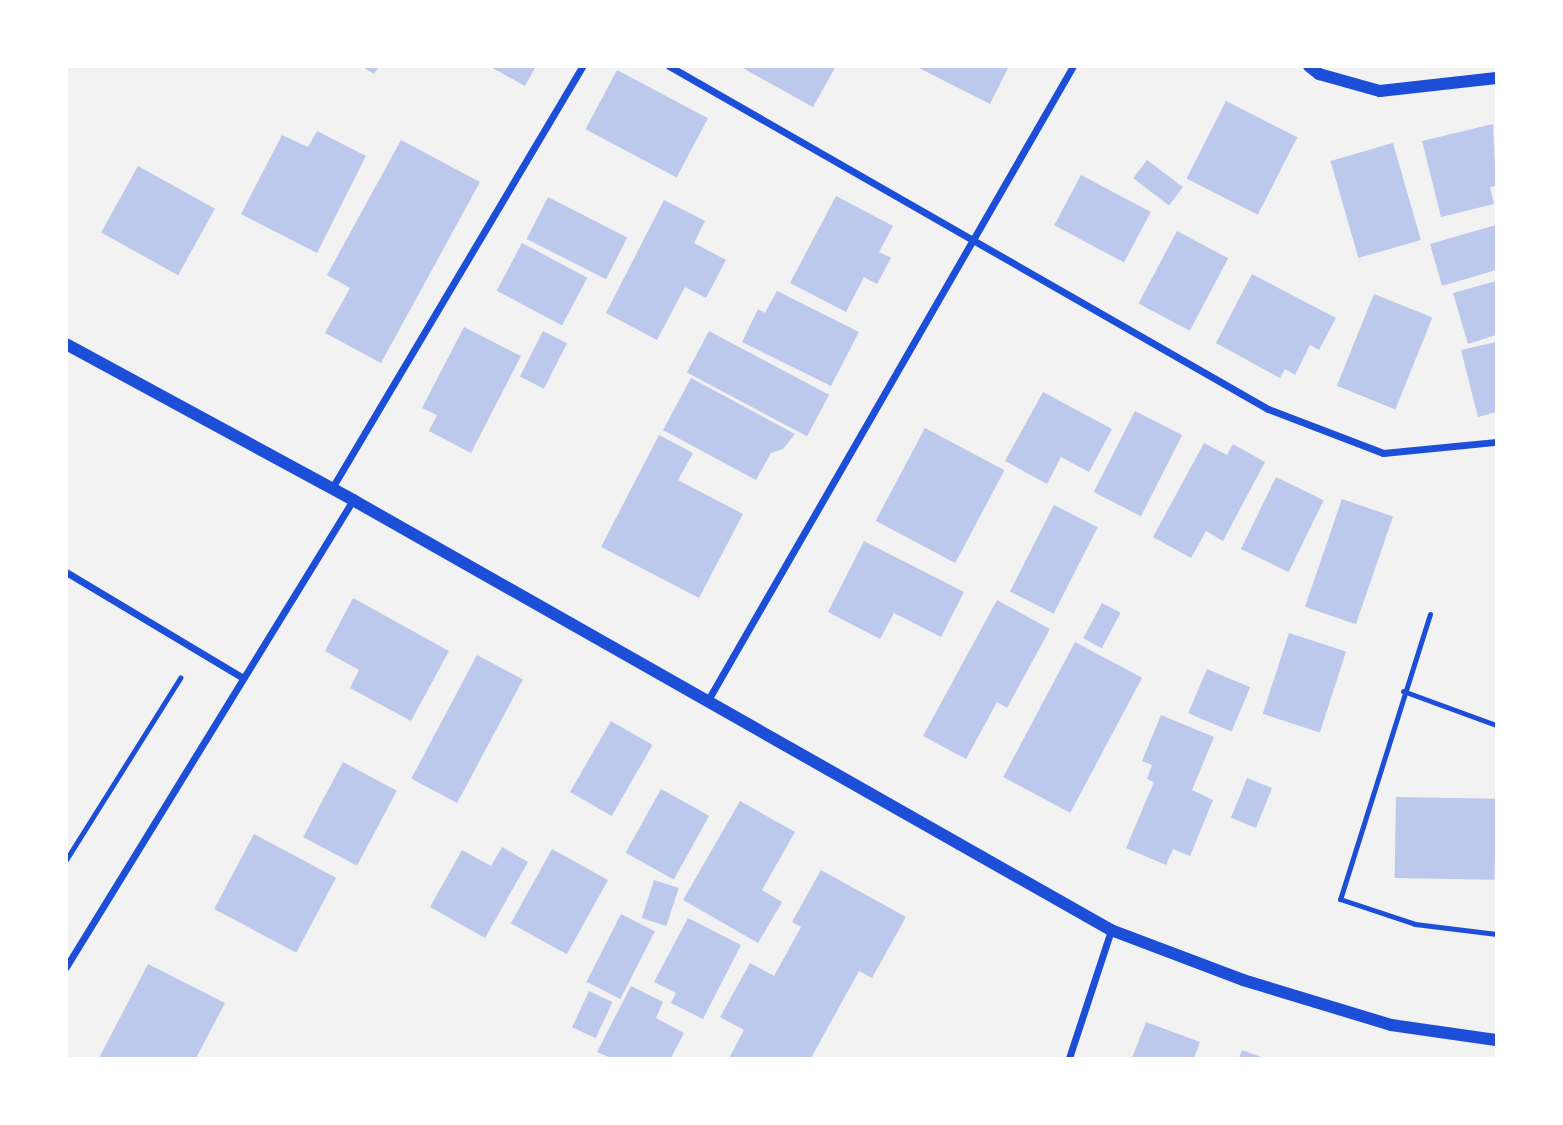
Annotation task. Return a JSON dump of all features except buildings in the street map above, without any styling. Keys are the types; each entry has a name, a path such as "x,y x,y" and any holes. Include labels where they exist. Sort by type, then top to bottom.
{"street":[{"path":"332,488 583,66"},
{"path":"668,66 1281,414 1383,453 1496,442"},
{"path":"708,700 1073,66"},
{"path":"1308,66 1319,74 1380,91 1496,78"},
{"path":"66,344 332,488 1111,930 1243,980 1391,1025 1496,1040"},
{"path":"66,967 353,500"},
{"path":"66,572 243,678"},
{"path":"1069,1059 1111,930"}],"lane":[{"path":"1430,614 1403,691 1340,899 1415,924 1496,934"},
{"path":"1403,691 1496,725"}],"path":[{"path":"66,860 180,678 168,671"}]}
